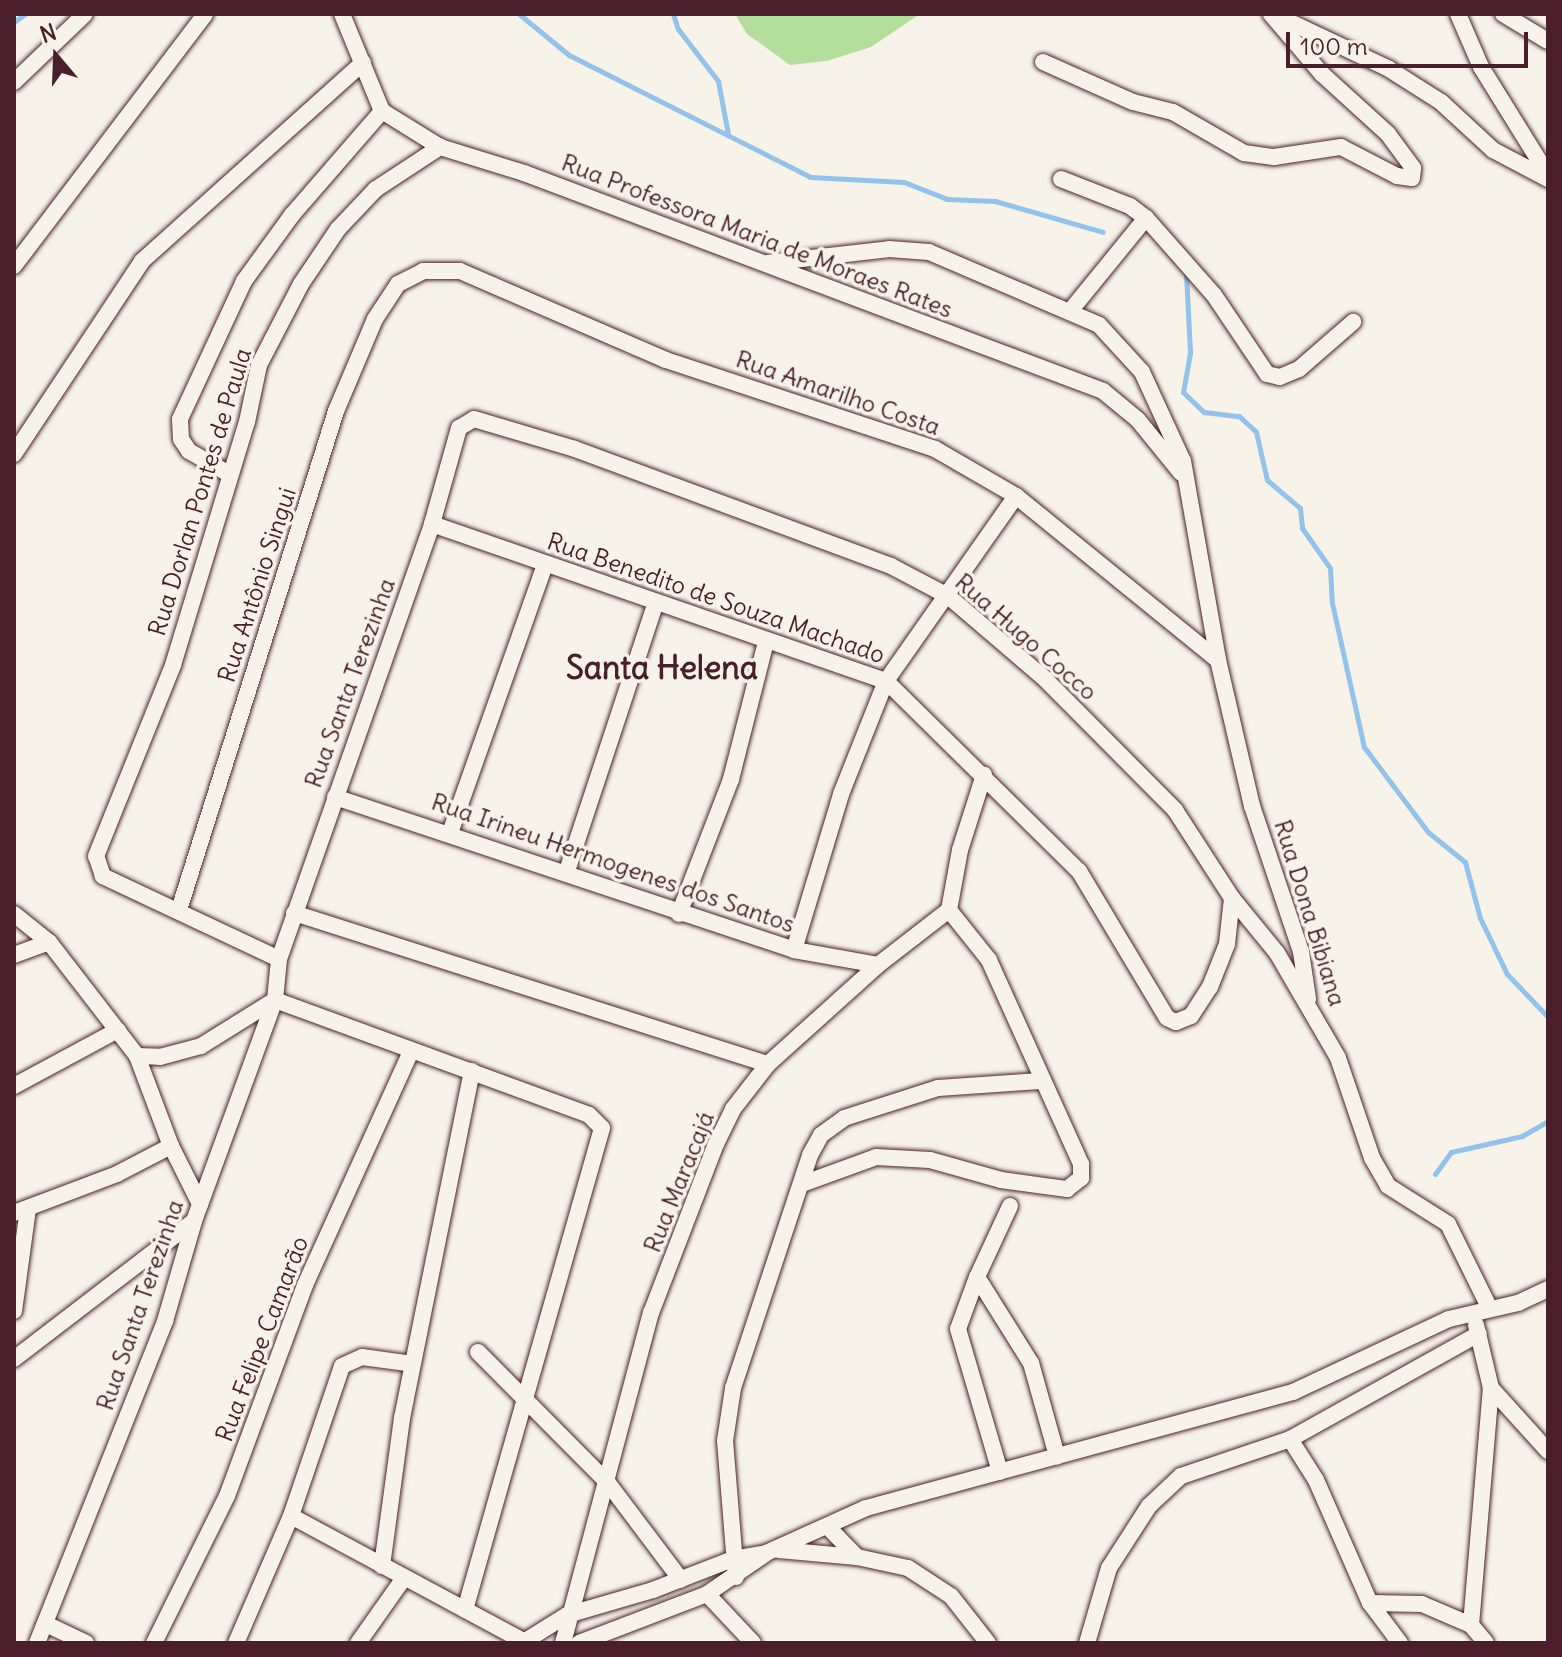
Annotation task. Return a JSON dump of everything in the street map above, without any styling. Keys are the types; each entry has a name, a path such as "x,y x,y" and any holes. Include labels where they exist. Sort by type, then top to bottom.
{"street":[{"path":"14,81 85,14"},
{"path":"14,266 205,14"},
{"path":"229,474 189,451 181,439 180,419 244,281 292,215 382,111 342,14"},
{"path":"1043,62 1133,102 1173,112 1244,153 1274,157 1341,147 1397,176 1412,178 1413,168 1388,134 1315,66 1272,14"},
{"path":"1272,14 1389,69 1441,102 1493,150 1548,177"},
{"path":"1458,14 1481,67 1548,177"},
{"path":"1503,14 1548,41"},
{"path":"14,454 142,261 363,63"},
{"name":"Rua Professora Maria de Moraes Rates","path":"382,111 440,147 767,263 793,278 1103,391 1163,447 1186,481"},
{"name":"Rua Dorlan Pontes de Paula","path":"179,910 103,876 96,856 173,665 259,365 301,284 338,229 376,189 440,147"},
{"path":"1061,179 1130,206 1146,218 1214,295 1267,374 1280,377 1299,369 1353,322"},
{"path":"1071,310 1146,218"},
{"name":"Rua Dona Bibiana","path":"767,263 889,249 929,252 1071,310 1099,325 1142,372 1161,405 1186,481 1218,660 1252,806 1301,952 1309,1009 1338,1058 1372,1158 1388,1186 1448,1224 1481,1309 1479,1334 1491,1388"},
{"name":"Rua Amarilho Costa","path":"398,284 423,271 460,271 666,360 935,449 1016,496 1218,660"},
{"name":"Rua Antônio Singui","path":"179,910 336,411 375,319 398,284"},
{"name":"Rua Hugo Cocco","path":"459,428 465,422 486,419 575,449 891,566 948,596 1044,678 1175,810 1232,898 1277,953 1309,1009"},
{"name":"Rua Santa Terezinha","path":"37,1643 48,1625 165,1321 194,1221 275,1000 279,959 294,913 432,524 459,428"},
{"path":"794,950 841,794 886,681 1016,496"},
{"name":"Rua Benedito de Souza Machado","path":"432,524 886,681 1079,871 1167,1018 1176,1022 1191,1016 1210,987 1227,944 1232,898"},
{"path":"450,833 545,565"},
{"path":"567,871 656,602"},
{"path":"679,914 731,779 766,642"},
{"path":"802,1184 876,1157 930,1160 1001,1180 1067,1189 1081,1178 1081,1164 1040,1081 989,960 949,910 960,850 984,775"},
{"name":"Rua Irineu Hermogenes dos Santos","path":"335,797 567,871 679,914 794,950 878,965"},
{"path":"179,910 279,959"},
{"name":"Rua Maracajá","path":"563,1643 567,1615 608,1483 651,1313 716,1144 733,1109 768,1064 878,965 949,910"},
{"path":"294,913 768,1064"},
{"path":"14,914 49,942 137,1056 171,1146 200,1204"},
{"path":"14,955 49,942"},
{"path":"137,1056 160,1057 201,1046 275,1000 589,1115 602,1128 465,1610"},
{"path":"14,1086 118,1030"},
{"name":"Rua Felipe Camarão","path":"154,1643 227,1496 305,1285 411,1051"},
{"path":"382,1566 413,1364 472,1071"},
{"path":"736,1577 725,1441 733,1388 821,1135 844,1118 938,1088 1040,1081"},
{"path":"14,1311 21,1211 171,1146"},
{"path":"1000,1472 958,1329 977,1277 1010,1206"},
{"path":"14,1359 194,1221"},
{"path":"977,1277 1031,1363 1057,1456"},
{"path":"1518,1303 1548,1289"},
{"path":"579,1643 707,1594 771,1552 866,1508 1293,1392 1481,1309 1548,1302"},
{"path":"1087,1643 1109,1568 1149,1506 1181,1476 1290,1439 1479,1334"},
{"path":"478,1352 608,1483 681,1580"},
{"path":"236,1643 291,1516 342,1366 362,1357 413,1364"},
{"path":"1491,1388 1548,1451"},
{"path":"1471,1625 1491,1388"},
{"path":"1290,1439 1316,1480 1370,1603 1400,1643"},
{"path":"291,1516 523,1642 567,1615 681,1580 733,1559 771,1552 857,1557 927,1578 951,1596 988,1643"},
{"path":"828,1527 857,1557"},
{"path":"358,1643 404,1578"},
{"path":"707,1594 753,1643"},
{"path":"1370,1603 1422,1604 1471,1625 1486,1643"},
{"path":"48,1625 86,1643"}],"green space":[{"path":"735,14 920,14 871,47 827,61 790,65 747,34"}],"waterway":[{"path":"14,22 25,14"},
{"path":"519,14 569,55 810,177 904,182 947,199 995,201 1103,232"},
{"path":"673,14 678,29 718,81 728,134"},
{"path":"1186,273 1190,353 1183,392 1204,412 1239,416 1256,432 1267,480 1300,508 1302,528 1330,568 1332,603 1364,747 1428,832 1465,862 1480,918 1507,974 1548,1017"},
{"path":"1435,1174 1451,1152 1522,1136 1548,1121"}],"district":[{"name":"Santa Helena","path":"662,668"}]}
